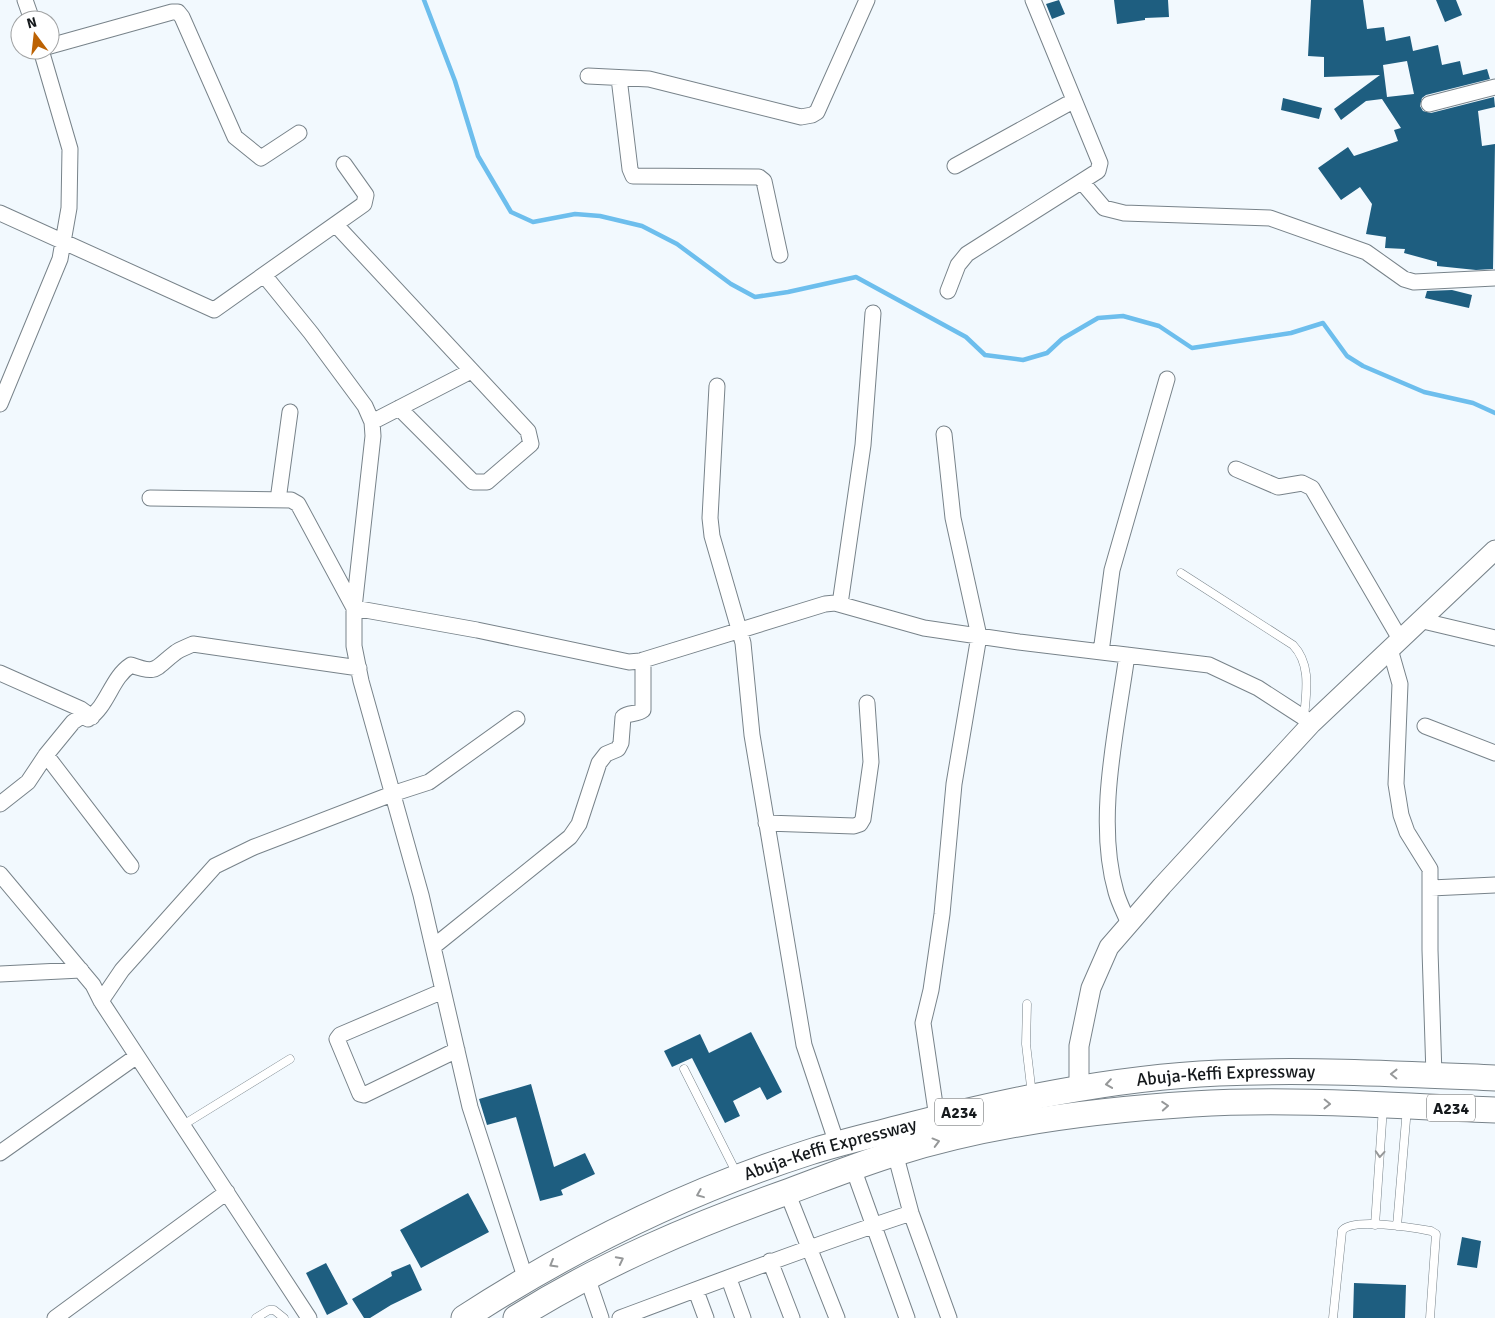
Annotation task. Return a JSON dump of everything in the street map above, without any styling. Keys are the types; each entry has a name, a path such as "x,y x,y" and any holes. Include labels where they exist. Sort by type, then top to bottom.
{"highway":[{"name":"Abuja-Keffi Expressway","path":"464,1318 526,1280 628,1225 746,1176 810,1152 937,1118 1079,1088 1220,1073 1434,1075 1495,1078"},
{"name":"Abuja-Keffi Expressway","path":"516,1318 587,1277 674,1234 895,1153 958,1136 1004,1127 1129,1109 1262,1102 1495,1110"},
{"path":"810,1152 810,1167 817,1181"},
{"path":"746,1176 761,1186 761,1201"}],"street":[{"path":"588,76 649,79 802,117 812,115 817,112 867,0"},
{"path":"948,291 958,265 967,254 1098,171 1100,164 1033,0"},
{"path":"60,43 172,12 178,12 182,17 235,137 261,158 299,134"},
{"path":"0,404 60,259 69,208 70,149 44,60"},
{"path":"619,78 630,169 633,176 759,177 764,181 780,255"},
{"path":"1429,104 1495,87"},
{"path":"955,166 1073,101"},
{"path":"0,213 214,310 336,225 366,200 366,195 344,164"},
{"path":"1082,182 1104,208 1118,211 1270,218 1366,252 1392,272 1414,282 1495,278"},
{"path":"336,225 470,371 528,431 531,444 487,482 473,482 399,408"},
{"path":"264,275 312,333 365,406 372,422 373,436 354,608 354,646 433,947 470,1107 526,1280"},
{"path":"840,604 862,445 873,313"},
{"path":"372,422 470,371"},
{"path":"1101,652 1112,570 1167,379"},
{"path":"717,386 710,518 712,536 743,643 752,735 804,1045 837,1144"},
{"path":"278,500 290,412"},
{"path":"937,1118 923,1023 932,990 942,914 954,784 979,636 953,518 944,434"},
{"path":"1236,470 1278,487 1302,483 1312,488 1395,644 1400,684 1396,775 1401,815 1407,832 1430,869 1430,950 1434,1075"},
{"path":"150,498 291,500 298,504 354,608"},
{"path":"1079,1088 1079,1046 1091,988 1109,947 1308,721 1395,644 1495,550"},
{"path":"354,608 476,630 629,662 643,660 825,604 840,604 924,628 1208,665 1258,688 1308,721"},
{"path":"1419,620 1495,638"},
{"path":"0,804 28,782 72,722 82,716 88,719 97,713 123,670 131,665 147,671 154,670 162,667 176,653 193,644 359,668"},
{"path":"1127,655 1107,799 1110,853 1116,892 1129,924"},
{"path":"433,947 570,837 579,824 599,763 606,754 618,749 621,743 623,717 626,714 639,714 643,710 643,660"},
{"path":"0,673 81,709 92,717"},
{"path":"766,823 854,826 860,824 864,819 871,762 867,703"},
{"path":"101,1001 122,970 215,866 254,848 392,794 429,782 517,719"},
{"path":"1425,726 1495,753"},
{"path":"46,755 130,866"},
{"path":"0,874 93,985 101,1001 309,1318"},
{"path":"1431,888 1495,886"},
{"path":"0,974 81,970"},
{"path":"443,991 340,1035 337,1039 360,1094 364,1095 457,1050"},
{"path":"0,1154 137,1056"},
{"path":"895,1153 911,1213 949,1318"},
{"path":"853,1168 907,1318"},
{"path":"55,1318 227,1192"},
{"path":"787,1192 837,1318"},
{"path":"620,1318 729,1279 770,1261 911,1213"},
{"path":"770,1261 792,1318"},
{"path":"587,1277 601,1318"},
{"path":"729,1279 743,1318"},
{"path":"696,1291 706,1318"}],"lane":[{"path":"1181,573 1300,652 1307,683 1308,721"},
{"path":"1027,1004 1026,1044 1032,1097"},
{"path":"183,1125 290,1060"},
{"path":"684,1069 746,1176"},
{"path":"1374,1225 1395,1106"},
{"path":"1395,1106 1397,1226"},
{"path":"1333,1318 1342,1231 1349,1226 1374,1225 1397,1226 1431,1231 1436,1234 1430,1318"},
{"path":"256,1318 269,1310 274,1310 284,1318"}],"building":[{"path":"1059,0 1065,14 1052,19 1046,4"},
{"path":"1114,0 1168,0 1169,17 1145,18 1145,20 1117,24"},
{"path":"1311,0 1363,0 1367,29 1384,27 1386,41 1410,36 1413,51 1438,45 1442,65 1460,61 1463,75 1487,69 1490,79 1426,95 1422,98 1420,106 1423,111 1431,113 1494,97 1495,107 1478,111 1482,146 1495,144 1493,269 1476,270 1437,266 1437,262 1404,253 1405,249 1385,248 1386,237 1366,234 1372,204 1360,187 1341,200 1318,168 1348,147 1354,156 1398,141 1394,130 1401,128 1382,99 1366,101 1341,120 1334,109 1380,75 1324,77 1324,57 1308,56","holes":["1407,61 1414,94 1387,97 1383,65"]},
{"path":"1436,0 1456,0 1462,15 1445,22"},
{"path":"1283,98 1322,108 1319,119 1281,110"},
{"path":"1452,290 1472,295 1469,308 1425,298 1427,291"},
{"path":"751,1032 782,1092 767,1100 760,1087 733,1101 740,1116 725,1123 692,1058 672,1067 664,1051 700,1034 709,1053"},
{"path":"531,1084 554,1167 585,1153 595,1174 561,1190 563,1195 540,1201 516,1117 487,1125 479,1099"},
{"path":"468,1193 489,1232 421,1268 400,1230"},
{"path":"1462,1237 1481,1241 1477,1268 1457,1265"},
{"path":"326,1263 348,1304 327,1315 306,1273"},
{"path":"410,1264 422,1290 370,1318 364,1318 352,1299 392,1276 391,1272"},
{"path":"1354,1283 1406,1285 1405,1318 1353,1318"}],"waterway":[{"path":"424,0 455,81 478,156 511,212 533,222 575,214 600,216 642,226 677,244 731,284 755,297 788,292 856,277 966,337 985,355 1023,360 1047,353 1062,339 1098,318 1123,316 1159,326 1192,348 1291,333 1323,323 1347,356 1363,366 1424,392 1473,403 1495,413"}]}
